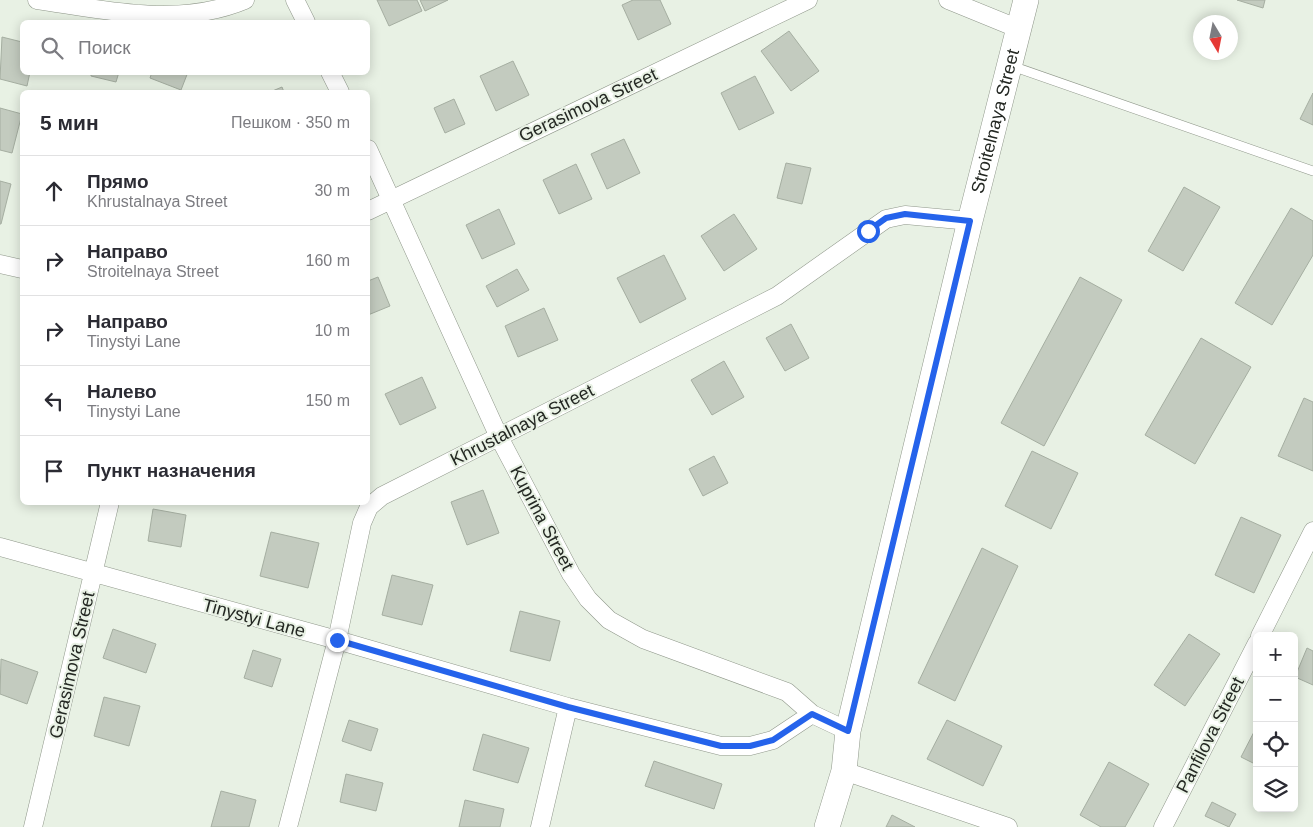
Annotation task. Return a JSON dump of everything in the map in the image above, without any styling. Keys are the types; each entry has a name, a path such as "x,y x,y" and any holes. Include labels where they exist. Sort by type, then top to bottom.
{"main road":[{"name":"Stroitelnaya Street","path":"827,827 844,771 848,731 970,221 1026,0"}],"street":[{"path":"37,0 139,15 191,14 245,0"},
{"path":"295,0 305,20"},
{"name":"Gerasimova Street","path":"370,210 808,0"},
{"path":"948,0 1019,30"},
{"path":"332,75 339,90"},
{"name":"Kuprina Street","path":"370,153 499,437 571,574 588,599 609,620 643,639 787,692 812,714"},
{"name":"Khrustalnaya Street","path":"288,827 337,640 362,523 369,507 382,496 777,296 886,218 905,214 970,221"},
{"path":"0,264 20,269"},
{"name":"Gerasimova Street","path":"33,827 109,505"},
{"path":"1262,632 1313,531"},
{"name":"Tinystyi Lane","path":"0,547 337,640 568,707 721,746 750,746 773,740 812,714"},
{"name":"Panfilova Street","path":"1164,827 1253,650"},
{"path":"540,827 568,707"},
{"path":"812,714 848,731"},
{"path":"844,771 1008,827"}],"lane":[{"path":"1010,65 1313,171"}],"building":[{"path":"377,0 417,0 422,11 389,26"},
{"path":"420,0 448,0 425,11"},
{"path":"633,0 660,0 671,24 638,40 622,5"},
{"path":"1237,0 1265,0 1263,8"},
{"path":"789,31 819,71 791,91 761,51"},
{"path":"2,37 20,42 20,75 29,75 27,86 0,79"},
{"path":"513,61 529,95 496,111 480,76"},
{"path":"91,75 118,75 116,82"},
{"path":"151,75 187,75 181,90 150,78"},
{"path":"755,76 774,113 739,130 721,93"},
{"path":"1313,93 1313,125 1300,119"},
{"path":"454,99 465,124 445,133 434,108"},
{"path":"0,108 20,113 20,122 12,153 0,150"},
{"path":"624,139 640,173 607,189 591,154"},
{"path":"786,163 811,168 802,204 777,198"},
{"path":"576,164 592,199 559,214 543,180"},
{"path":"0,181 11,184 1,224 0,224"},
{"path":"1184,187 1220,207 1183,271 1148,251"},
{"path":"1291,208 1313,221 1313,255 1272,325 1235,303"},
{"path":"499,209 515,244 482,259 466,225"},
{"path":"734,214 757,249 724,271 701,236"},
{"path":"664,255 686,299 640,323 617,278"},
{"path":"517,269 529,290 497,307 486,286"},
{"path":"378,277 390,306 370,314 370,280"},
{"path":"1080,277 1122,300 1044,446 1001,423"},
{"path":"544,308 558,340 518,357 505,326"},
{"path":"791,324 809,358 785,371 766,338"},
{"path":"1201,338 1251,367 1195,464 1145,435"},
{"path":"724,361 744,397 712,415 691,380"},
{"path":"422,377 436,408 400,425 385,394"},
{"path":"1304,398 1313,402 1313,471 1278,456"},
{"path":"1032,451 1078,473 1051,529 1005,506"},
{"path":"714,456 728,483 703,496 689,469"},
{"path":"483,490 499,533 467,545 451,502"},
{"path":"153,509 186,515 181,547 148,541"},
{"path":"1241,517 1281,535 1254,593 1215,575"},
{"path":"271,532 319,543 308,588 260,576"},
{"path":"982,548 1018,566 955,701 918,683"},
{"path":"392,575 433,585 422,625 382,615"},
{"path":"520,611 560,621 550,661 510,651"},
{"path":"113,629 156,644 146,673 103,658"},
{"path":"1189,634 1220,654 1185,706 1154,685"},
{"path":"1307,648 1313,651 1313,685 1298,678 1298,670"},
{"path":"253,650 281,659 272,687 244,678"},
{"path":"1,659 38,672 27,704 0,694"},
{"path":"104,697 140,706 129,746 94,736"},
{"path":"349,720 378,729 371,751 342,741"},
{"path":"947,720 1002,746 983,786 927,759"},
{"path":"483,734 529,748 518,783 473,770"},
{"path":"1253,734 1253,763 1241,757"},
{"path":"654,761 722,784 714,809 645,786"},
{"path":"1109,762 1149,784 1125,827 1101,827 1080,815"},
{"path":"346,774 383,783 376,811 340,802"},
{"path":"221,791 256,800 249,827 211,827"},
{"path":"465,800 504,809 500,827 459,827"},
{"path":"1212,802 1236,814 1229,827 1205,816"},
{"path":"892,815 915,827 886,827"}],"route":[{"path":"337,640 568,707 721,746 750,746 773,740 812,714 848,731 970,221 905,214 886,218 868,231"}]}
